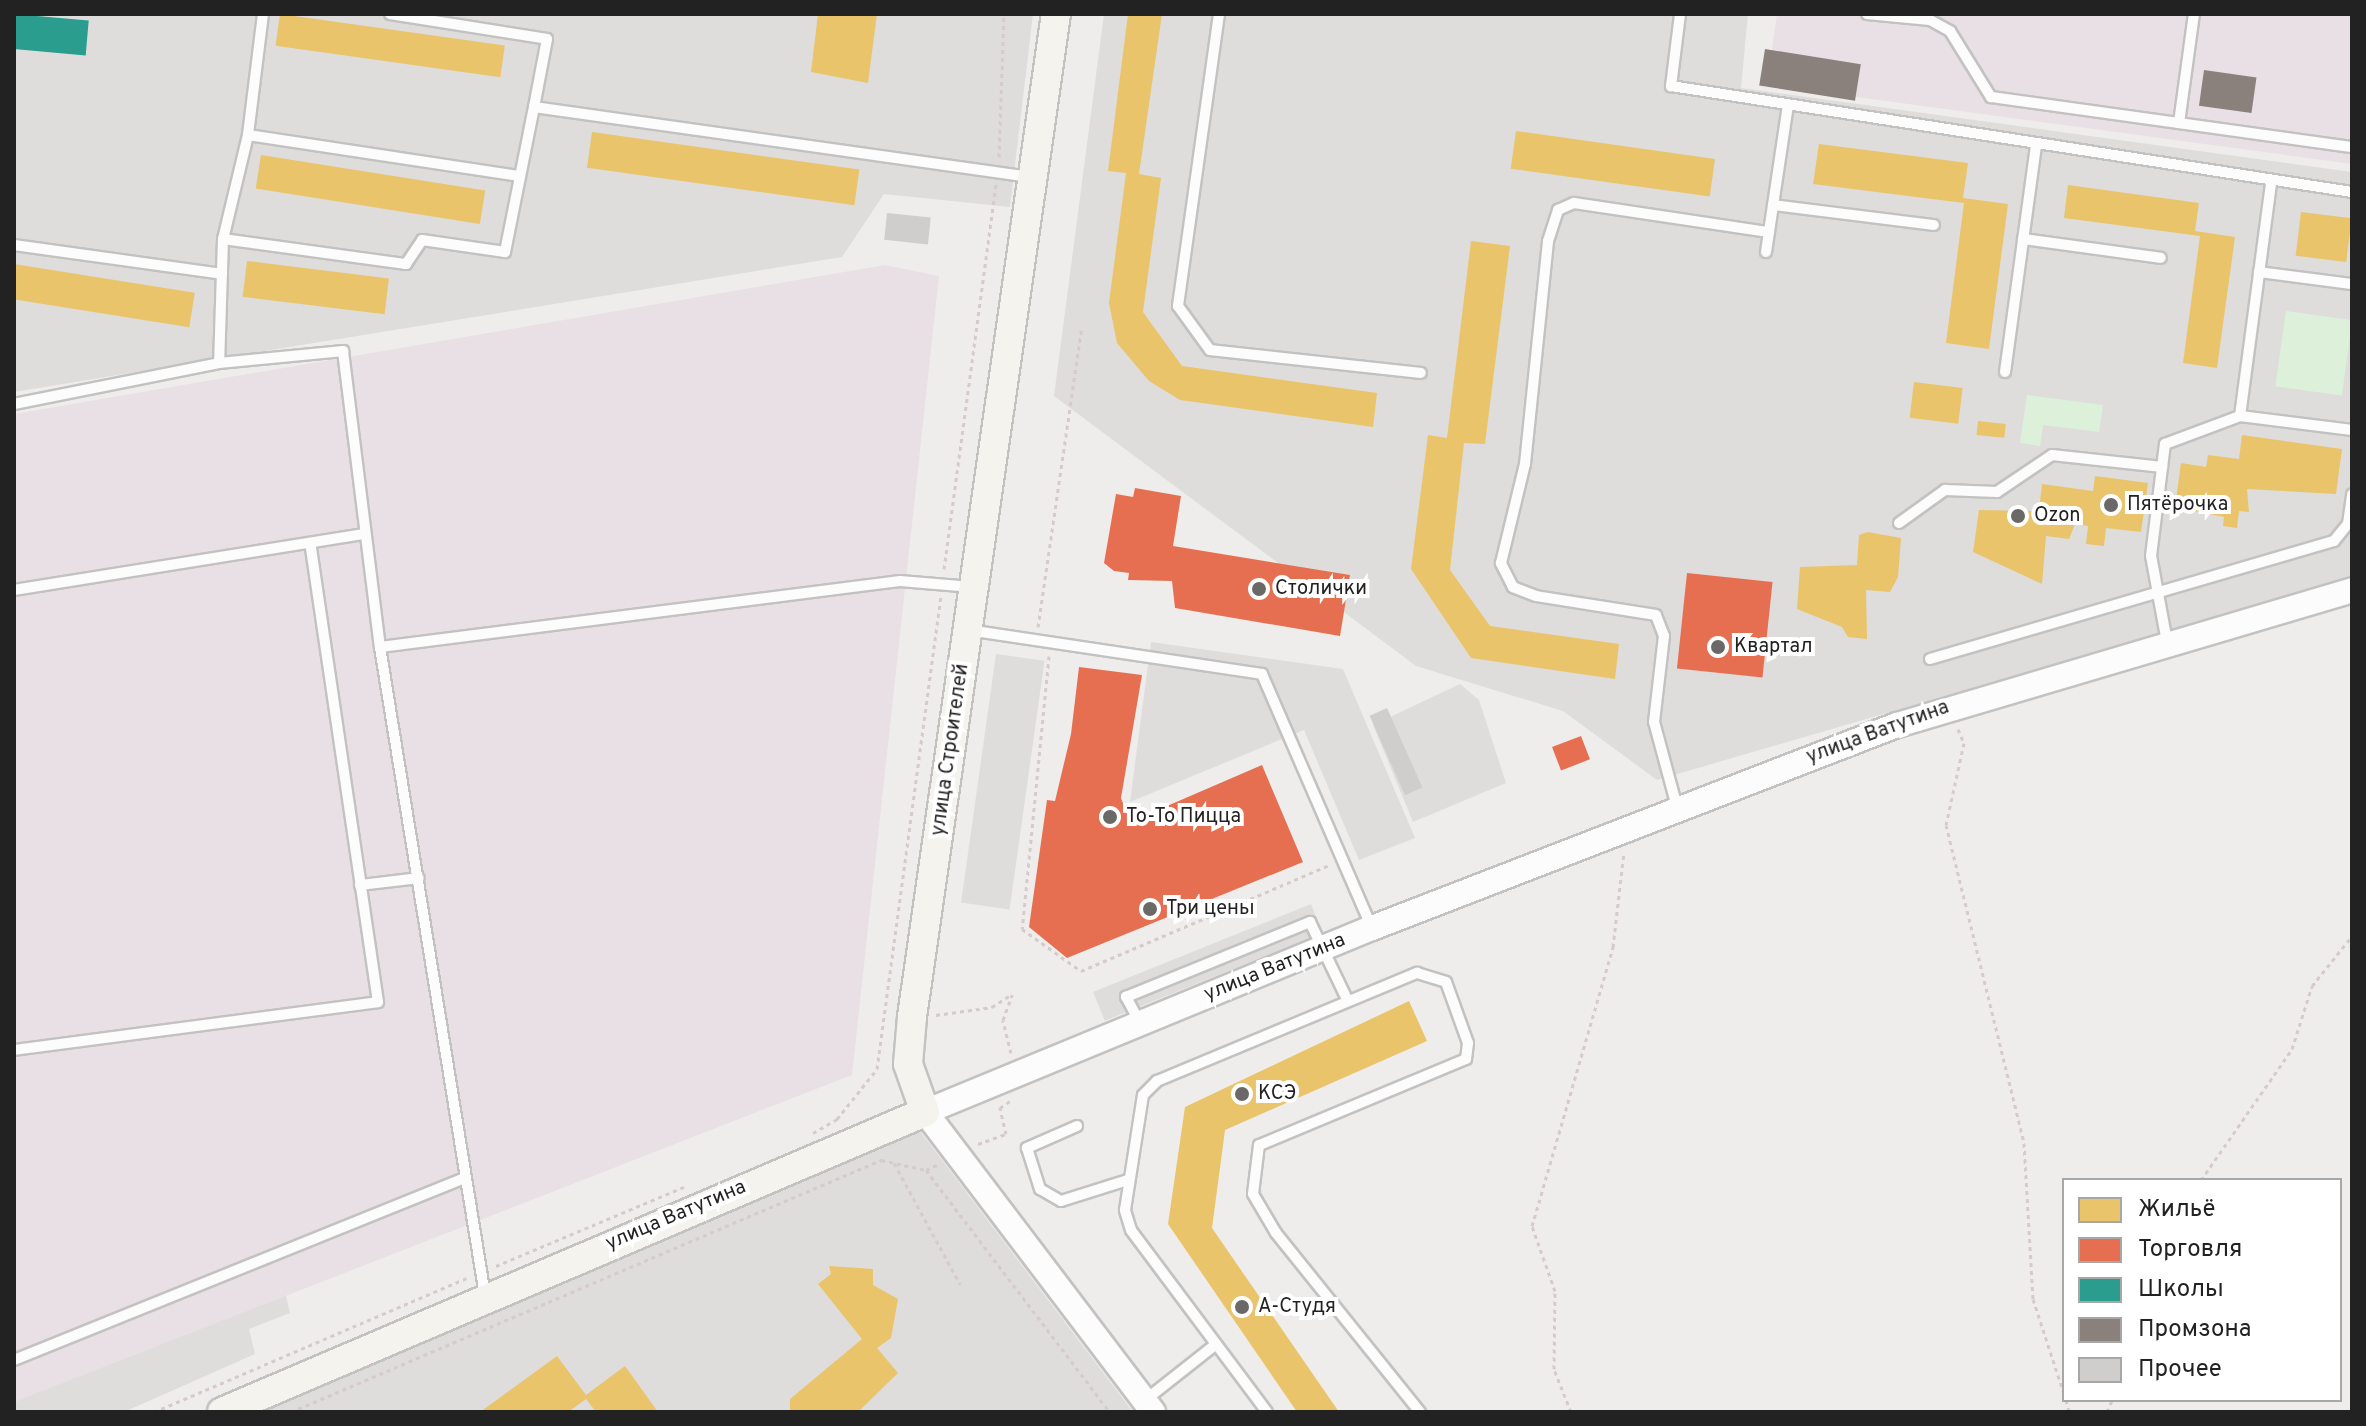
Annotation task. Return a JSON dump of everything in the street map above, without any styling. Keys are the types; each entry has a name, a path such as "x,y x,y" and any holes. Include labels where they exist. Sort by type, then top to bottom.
{"main road":[{"name":"улица Строителей","path":"925,1112 908,1064 912,1017 1036,178 1056,14"},
{"name":"улица Ватутина","path":"222,1412 484,1284 925,1112"}],"street":[{"name":"улица Ватутина","path":"925,1112 1372,928 1677,807 1949,707 2352,590"},
{"name":"улица Строителей","path":"925,1112 1148,1406"}],"lane":[{"path":"219,363 223,239 248,135 263,14"},
{"path":"223,239 406,264 422,240 505,252 547,39 390,14"},
{"path":"1219,14 1178,306 1210,350 1421,373"},
{"path":"1680,14 1671,86 2271,183 2352,192"},
{"path":"1867,14 1930,20 1950,31 1991,97 2352,147"},
{"path":"2179,123 2194,14"},
{"path":"1766,252 1788,105"},
{"path":"534,107 1036,178"},
{"path":"248,135 520,176"},
{"path":"2005,372 2036,145"},
{"path":"2240,416 2271,183"},
{"path":"1677,807 1654,722 1664,636 1656,615 1536,596 1513,587 1501,563 1525,464 1548,241 1558,210 1574,203 1769,232"},
{"path":"1773,205 1934,225"},
{"path":"2023,239 2161,258"},
{"path":"14,245 222,274"},
{"path":"2259,272 2352,284"},
{"path":"14,404 219,363 343,351 363,534 380,647 484,1284"},
{"path":"2167,642 2151,556 2162,467 2171,438 2240,416 2352,430"},
{"path":"1899,523 1945,490 1997,492 2052,455 2162,467"},
{"path":"1930,659 2334,541 2348,524 2352,494"},
{"path":"14,590 363,534"},
{"path":"14,1050 378,1002 310,544"},
{"path":"380,647 900,581 974,587"},
{"path":"968,630 1262,674 1372,928"},
{"path":"360,885 419,878"},
{"path":"1324,949 1346,997"},
{"path":"1267,1412 1131,1230 1128,1180 1135,1121 1157,1081 1346,997 1417,973 1437,975 1468,1043 1466,1059 1259,1145 1253,1194 1276,1233 1420,1412"},
{"path":"1077,1126 1027,1148 1040,1189 1061,1201 1128,1180"},
{"path":"14,1360 465,1178"},
{"path":"1148,1406 1215,1345"}],"path":[{"path":"806,1136 837,1119 877,1069 998,173 1004,14"},
{"path":"1082,326 1040,639 1050,658 1022,929 1081,971 1343,860"},
{"path":"1949,707 1964,743 1946,825 2024,1143 2033,1299 2062,1388"},
{"path":"1571,1412 1554,1369 1555,1291 1532,1226 1613,947 1624,855 1620,830"},
{"path":"2202,1178 2292,1049 2312,986 2352,936"},
{"path":"936,1015 992,1007 1012,994 1003,1020 1012,1057"},
{"path":"291,1412 881,1160 926,1170 1006,1134 1000,1108 1018,1096"},
{"path":"894,1163 960,1284"},
{"path":"926,1170 1110,1412"},
{"path":"154,1412 484,1284 693,1183"}],"shaded area":[{"path":"14,14 1033,14 1010,207 884,194 842,257 14,392"},
{"path":"1104,14 1748,14 1741,88 2352,172 2352,577 1657,780 1563,711 1416,666 1054,396"},
{"path":"1777,14 2352,14 2352,164 1767,85"},
{"path":"885,265 939,276 852,1075 14,1402 14,414"},
{"path":"1151,642 1343,669 1415,838 1359,860 1304,730 1130,802"},
{"path":"996,654 1045,661 1010,909 961,903"},
{"path":"1460,684 1479,700 1506,783 1413,822 1373,725"},
{"path":"1311,904 1323,933 1105,1021 1093,992"},
{"path":"920,1131 1133,1412 255,1412 502,1303"},
{"path":"282,1278 290,1313 249,1329 255,1354 124,1412 14,1412 14,1397"}],"green space":[{"path":"2286,311 2352,320 2342,396 2275,386"},
{"path":"2027,395 2103,405 2099,432 2043,425 2040,446 2020,443"}],"building: Жильё":[{"path":"280,14 505,46 500,77 276,46"},
{"path":"818,14 877,14 868,83 811,72"},
{"path":"1128,14 1162,14 1139,174 1161,178 1143,312 1182,366 1377,393 1373,427 1180,400 1149,381 1117,343 1109,303 1126,173 1108,171"},
{"path":"1516,131 1715,159 1710,197 1511,169"},
{"path":"592,132 859,170 854,205 587,168"},
{"path":"1819,144 1968,163 1963,198 2008,204 1989,349 1946,343 1964,203 1813,184"},
{"path":"261,155 485,191 480,224 256,189"},
{"path":"2068,185 2199,203 2195,231 2235,237 2217,368 2183,363 2200,236 2064,218"},
{"path":"2301,212 2352,218 2346,262 2296,256"},
{"path":"1471,241 1510,246 1485,444 1464,443 1450,570 1490,626 1619,644 1615,679 1471,658 1411,569 1428,435 1447,438"},
{"path":"247,261 389,278 385,314 243,297"},
{"path":"14,264 195,293 189,327 14,299"},
{"path":"1914,382 1963,388 1958,424 1910,418"},
{"path":"1978,421 2006,424 2004,438 1977,435"},
{"path":"2242,435 2342,449 2336,494 2247,489 2249,512 2239,511 2237,528 2223,526 2224,517 2175,507 2181,463 2206,467 2208,455 2239,459"},
{"path":"2095,476 2148,483 2141,532 2106,528 2104,546 2086,544 2088,526 2075,524 2069,539 2046,536 2042,584 1973,552 1979,510 2039,511 2042,484 2093,491"},
{"path":"1868,532 1901,538 1898,577 1890,592 1866,590 1867,639 1848,637 1842,627 1797,609 1800,567 1857,565 1859,535"},
{"path":"1409,1001 1427,1041 1225,1130 1212,1228 1339,1412 1297,1412 1168,1224 1185,1107"},
{"path":"829,1266 873,1269 873,1285 898,1299 891,1338 877,1348 898,1373 858,1412 790,1412 790,1399 862,1339 818,1284 831,1274"},
{"path":"557,1356 586,1395 625,1366 658,1412 596,1412 586,1399 568,1412 480,1412"}],"building: Торговля":[{"path":"1135,488 1181,496 1173,546 1350,575 1340,636 1175,608 1172,581 1128,580 1129,573 1114,571 1104,563 1116,494 1133,497"},
{"path":"1687,573 1773,582 1762,677 1677,668"},
{"path":"1079,667 1142,675 1121,798 1130,822 1262,765 1303,862 1067,958 1029,927 1047,800 1055,801 1071,734"},
{"path":"1581,736 1590,759 1561,770 1552,747"}],"building: Школы":[{"path":"14,14 89,21 86,55 14,49"}],"building: Промзона":[{"path":"1765,49 1861,64 1855,101 1759,86"},
{"path":"2204,70 2256,77 2251,113 2199,106"}],"building: Прочее":[{"path":"887,213 931,218 928,244 884,240"},
{"path":"1387,708 1422,787 1405,795 1370,716"}],"place":[{"name":"Пятёрочка","path":"2111,505"},
{"name":"Ozon","path":"2018,516"},
{"name":"Столички","path":"1259,589"},
{"name":"Квартал","path":"1718,647"},
{"name":"То-То Пицца","path":"1110,817"},
{"name":"Три цены","path":"1150,909"},
{"name":"КСЭ","path":"1242,1094"},
{"name":"А-Студя","path":"1242,1307"}]}
